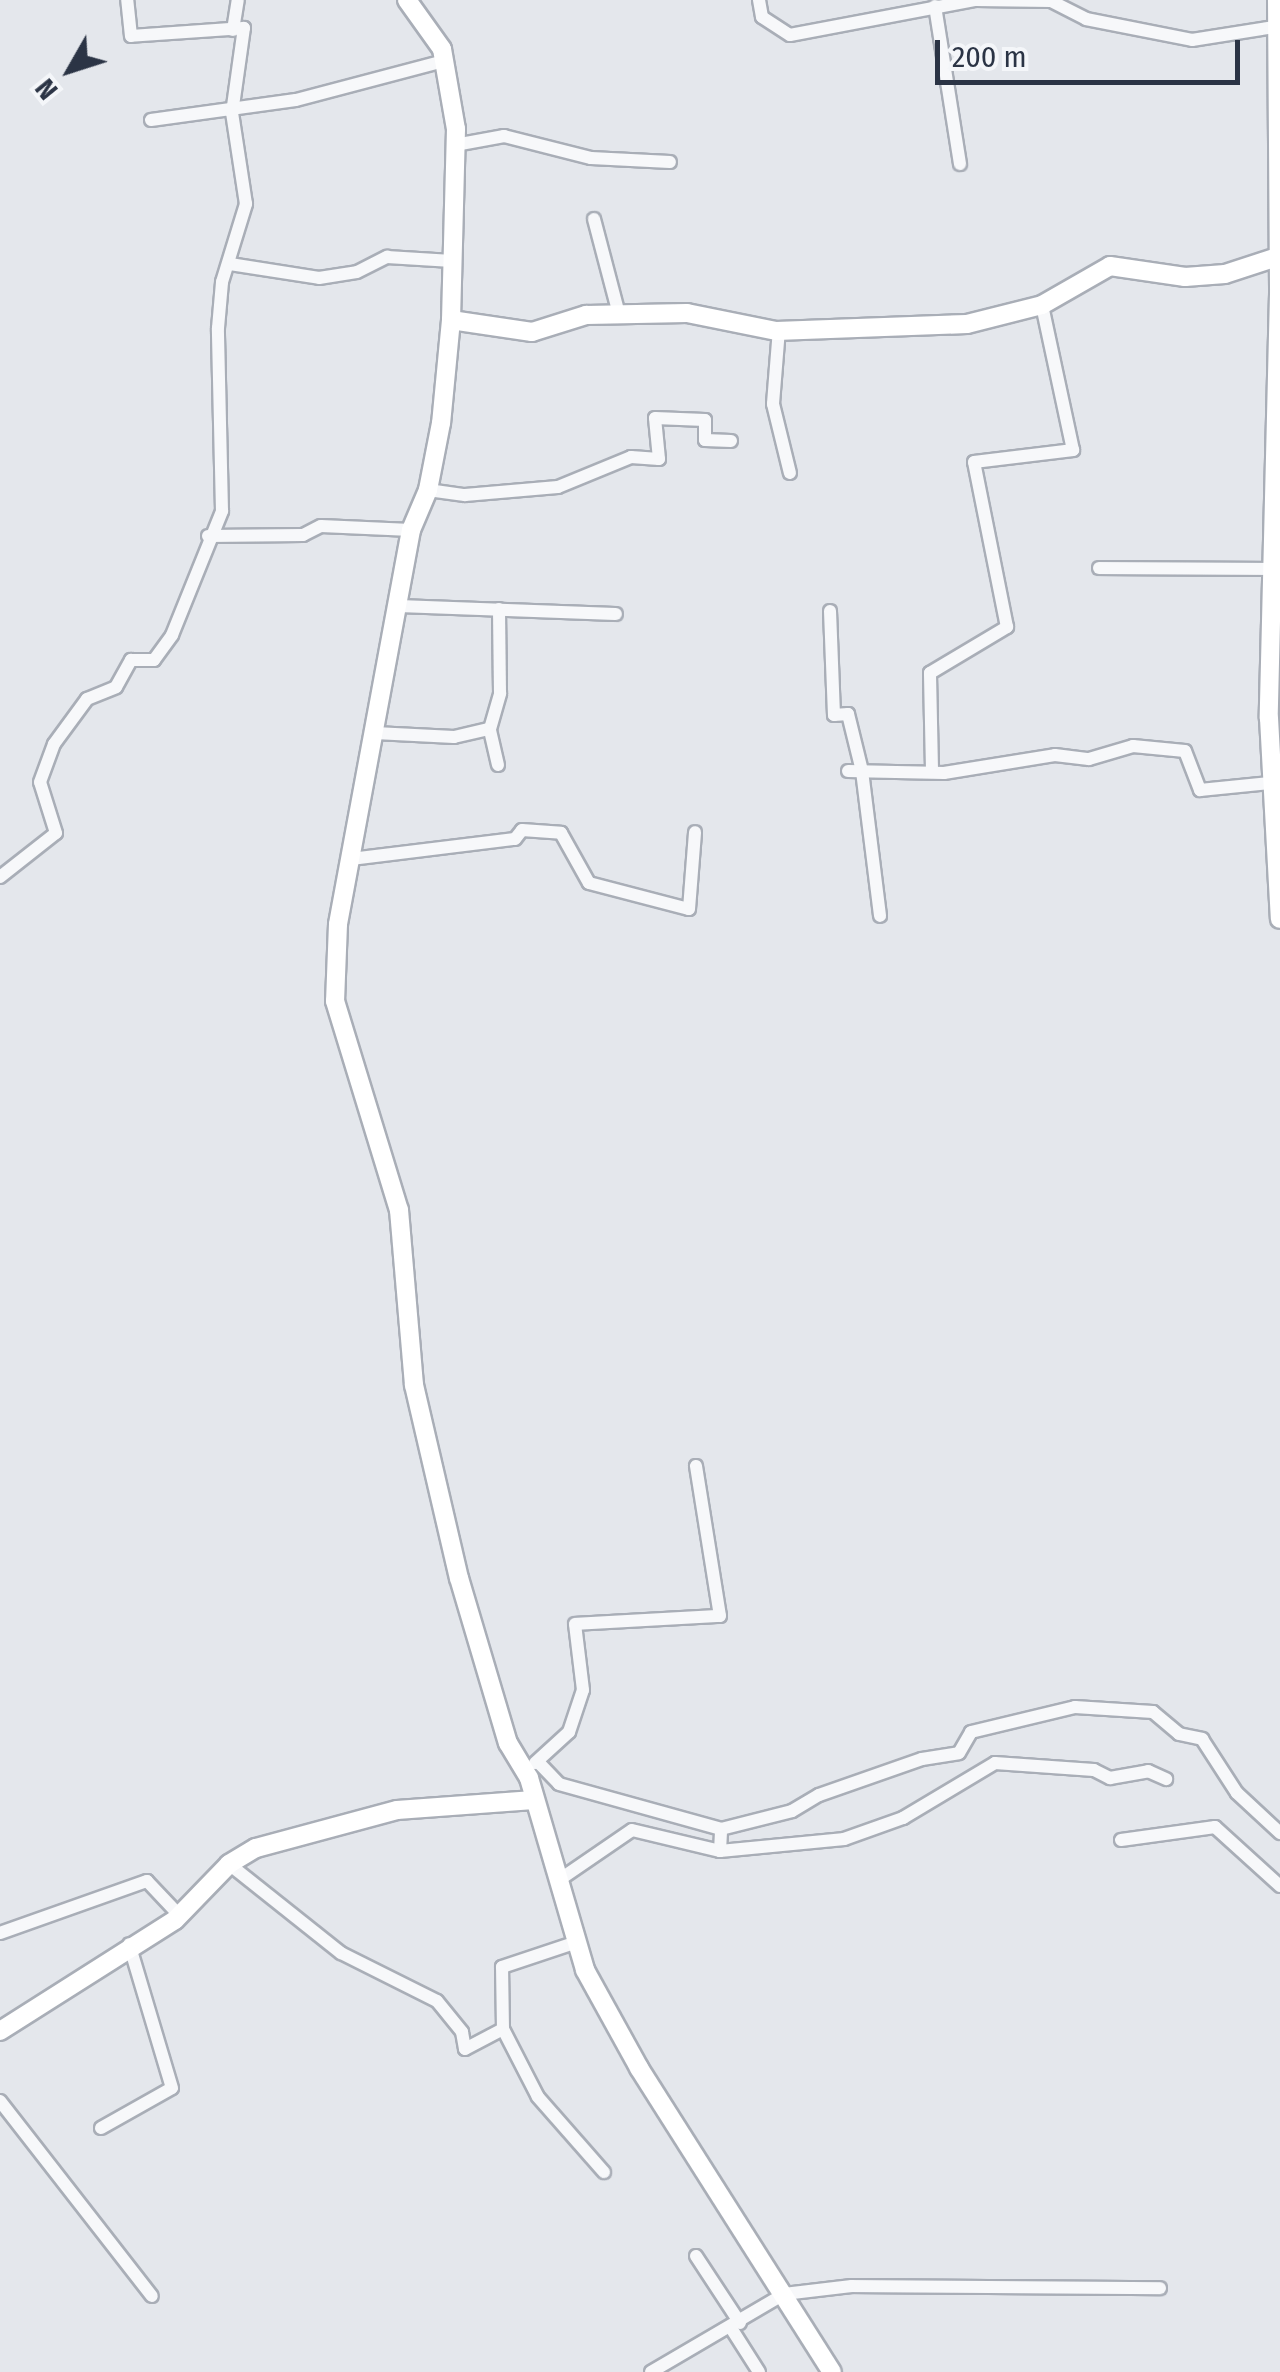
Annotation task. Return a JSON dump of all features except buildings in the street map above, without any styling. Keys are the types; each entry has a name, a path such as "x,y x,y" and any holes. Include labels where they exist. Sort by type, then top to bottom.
{"street":[{"path":"0,878 56,833 40,782 54,744 87,699 116,687 131,660 154,660 172,634 208,536 222,511 218,328 246,204 232,112 244,28 131,36 128,0"},
{"path":"233,30 238,0"},
{"path":"407,0 442,49 440,62 455,145 450,320 428,490 411,530 338,924 335,1001 400,1210 414,1386 459,1578 508,1744 530,1769 559,1784 721,1829 792,1811 818,1795 922,1759 960,1753 971,1732 1075,1707 1153,1712 1179,1734 1202,1739 1237,1792 1280,1834"},
{"path":"759,0 762,17 790,35 934,6 1051,0 1086,19 1192,40 1278,26"},
{"path":"1278,0 1277,443 1270,783 1280,918"},
{"path":"934,6 960,164"},
{"path":"152,120 232,112 440,62"},
{"path":"455,145 504,136 591,158 670,162"},
{"path":"594,218 620,314"},
{"path":"450,320 532,332 586,315 620,314 687,313 778,329 967,324 1042,305 1110,266 1185,278 1225,274 1278,256"},
{"path":"230,264 320,278 357,272 387,257 452,261"},
{"path":"932,770 930,673 1007,627 974,462 1073,450 1042,305"},
{"path":"778,329 773,404 790,473"},
{"path":"428,490 465,495 558,487 630,457 659,458 656,418 705,420 705,440 731,441"},
{"path":"208,536 304,535 322,526 411,530"},
{"path":"1098,568 1274,569"},
{"path":"398,606 616,614"},
{"path":"498,765 490,729 500,693 499,609"},
{"path":"830,612 834,715 848,714 880,916"},
{"path":"376,733 454,737 490,729"},
{"path":"855,771 932,770 1055,755 1089,759 1133,746 1184,751 1200,790 1270,783"},
{"path":"351,859 514,839 522,830 562,833 590,883 690,909 695,832"},
{"path":"530,1769 569,1732 583,1690 576,1624 720,1616 696,1466"},
{"path":"559,1880 632,1830 720,1850 844,1839 902,1818 995,1762 1094,1770 1110,1778 1148,1771 1166,1780"},
{"path":"530,1769 534,1800 577,1942 639,2068 832,2372"},
{"path":"0,2031 129,1944 180,1916 229,1864 256,1848 396,1810 534,1800"},
{"path":"1121,1840 1215,1827 1280,1886"},
{"path":"720,1850 721,1829"},
{"path":"229,1864 341,1953 438,2002 462,2032 465,2049 504,2030"},
{"path":"0,1933 147,1881 180,1916"},
{"path":"577,1942 502,1968 504,2030 538,2097 604,2172"},
{"path":"102,2128 172,2088 129,1944"},
{"path":"0,2101 152,2296"},
{"path":"696,2256 758,2372"},
{"path":"651,2372 736,2326 784,2294 852,2286 1160,2288"}]}
